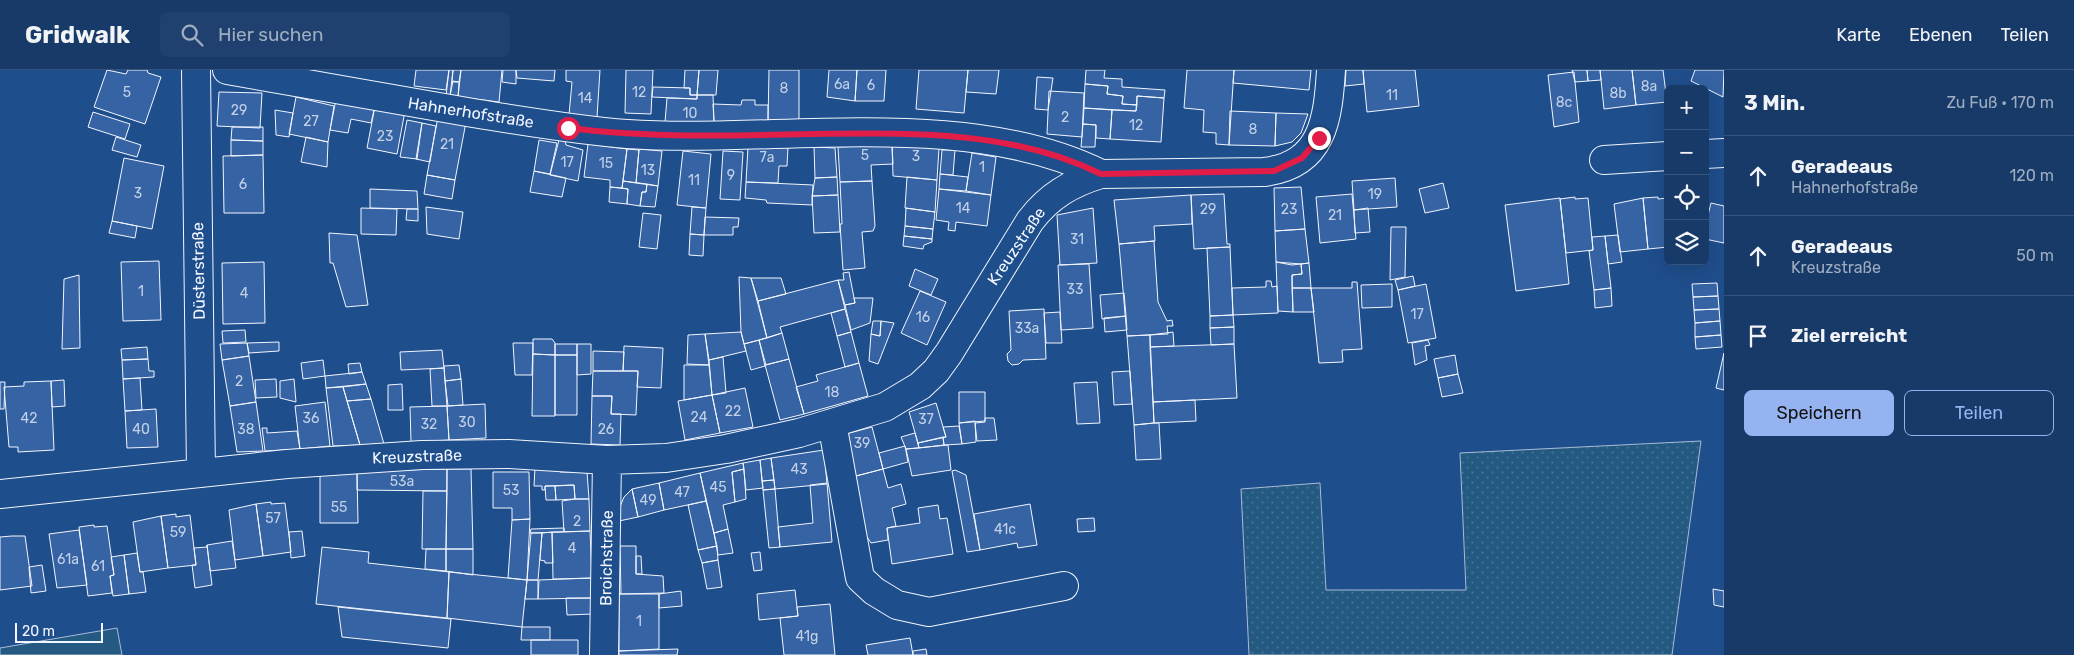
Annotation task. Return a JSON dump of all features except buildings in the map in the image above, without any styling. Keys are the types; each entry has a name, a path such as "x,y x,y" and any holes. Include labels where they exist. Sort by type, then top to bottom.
{"street":[{"name":"Düsterstraße","path":"196,70 201,473"},
{"name":"Hahnerhofstraße","path":"227,70 415,103 594,131 693,136 864,134 950,136 1042,152 1081,164 1101,174"},
{"name":"Kreuzstraße","path":"0,494 333,460 422,455 509,454 607,460 666,458 726,449 799,433 885,407 920,386 936,371 949,353 1015,244 1038,211 1057,193 1084,179 1101,174 1264,172 1285,167 1302,158 1319,138 1329,105 1331,70"},
{"path":"1709,154 1724,153"},
{"path":"1604,160 1664,156"},
{"path":"832,423 860,578 874,591 897,605 929,612 1064,586"},
{"name":"Broichstraße","path":"604,655 607,460"}],"shaded area":[{"path":"1701,441 1672,655 1249,655 1241,489 1320,483 1326,590 1466,590 1460,453"},
{"path":"117,628 122,655 0,655 0,648"}],"route":[{"path":"568,128 659,136 864,134 950,136 1002,143 1062,157 1101,174 1274,171 1302,158 1312,149 1319,138"}]}
